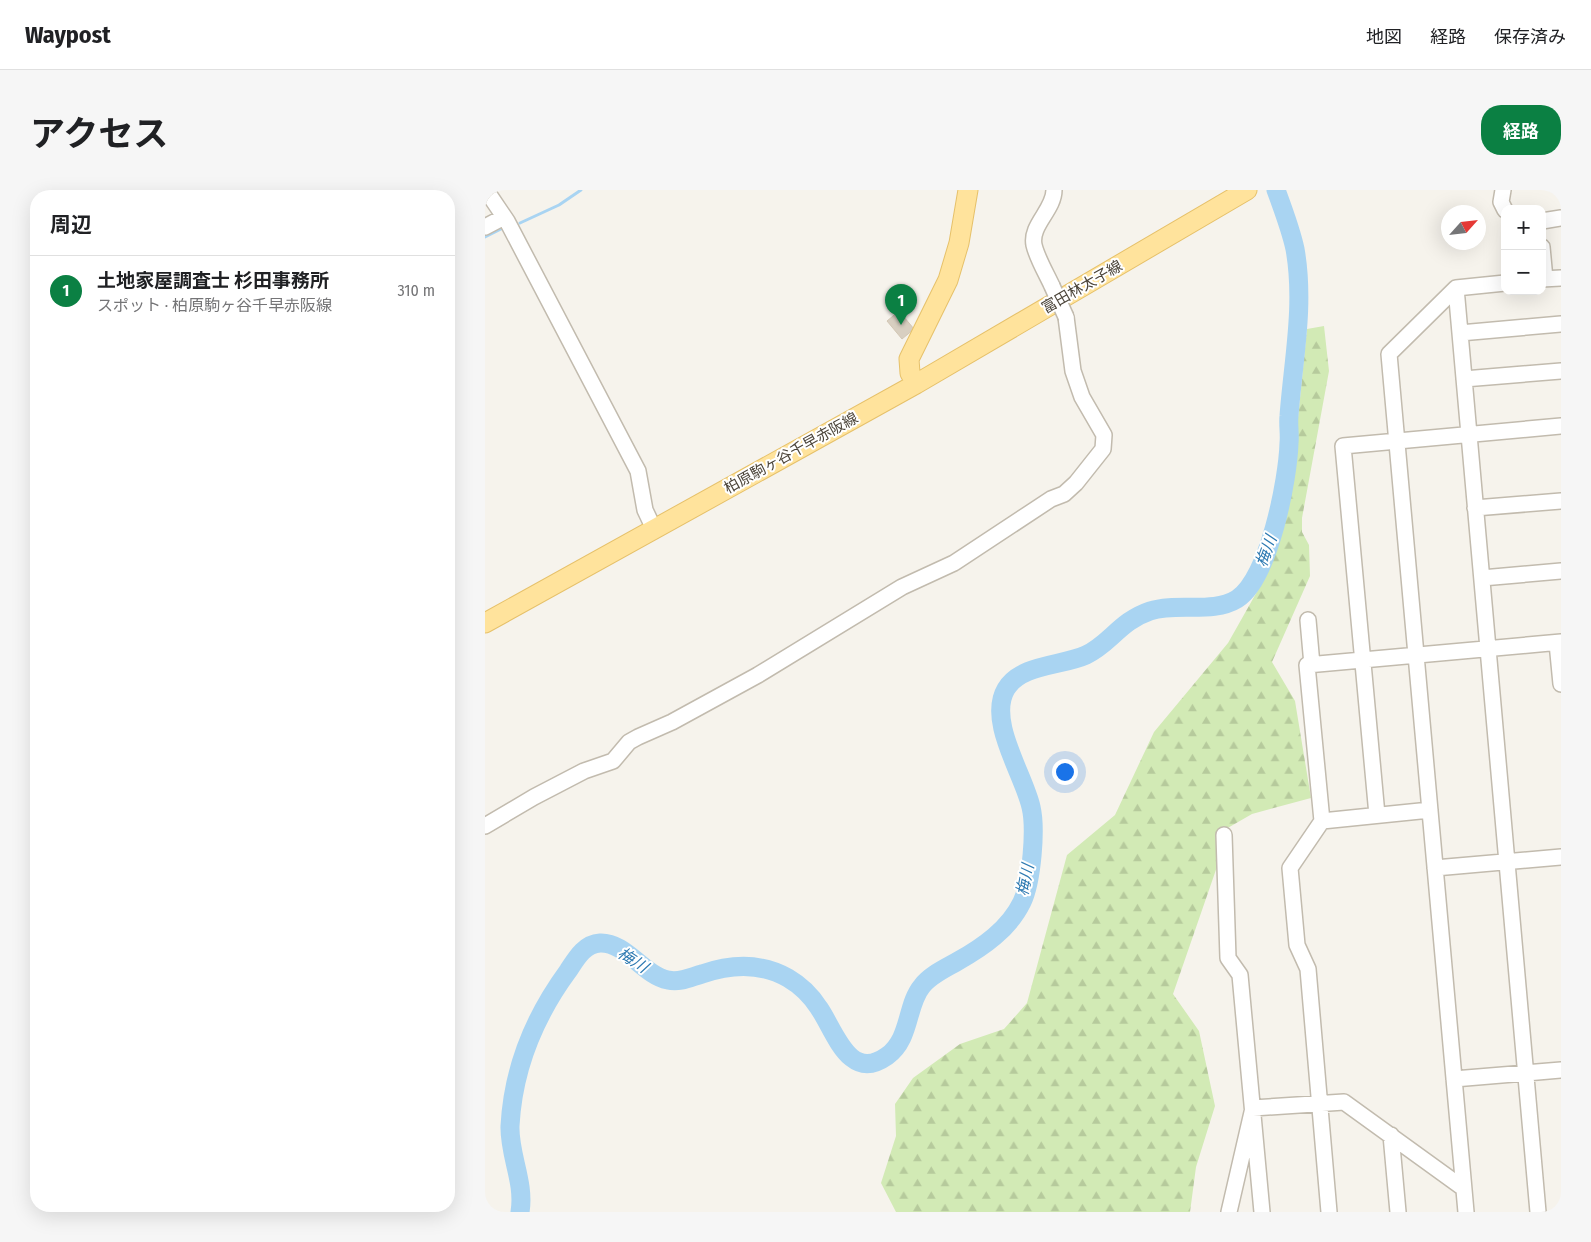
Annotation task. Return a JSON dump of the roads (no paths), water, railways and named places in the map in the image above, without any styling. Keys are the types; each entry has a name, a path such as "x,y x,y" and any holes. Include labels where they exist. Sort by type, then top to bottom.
{"main road":[{"path":"917,384 910,373 909,359 948,280 959,243 968,190"},
{"name":"富田林太子線","path":"917,384 1247,190"},
{"name":"柏原駒ヶ谷千早赤阪線","path":"485,623 917,384"}],"street":[{"path":"486,190 504,217 638,471 645,510 654,529"},
{"path":"485,826 567,780 613,761 629,742 672,722 759,675 902,587 954,563 1051,499 1064,494 1097,459 1103,449 1104,435 1082,397 1073,371 1066,317 1034,244 1035,232 1054,199 1054,190"},
{"path":"1502,205 1501,202 1503,190"},
{"path":"485,228 504,217"},
{"path":"1546,220 1561,218"},
{"path":"1546,279 1561,278"},
{"path":"1466,1212 1389,354 1456,288 1501,283"},
{"path":"1456,288 1538,1212"},
{"path":"1460,334 1561,324"},
{"path":"1464,379 1561,371"},
{"path":"1377,815 1343,446 1561,426"},
{"path":"1475,508 1561,501"},
{"path":"1482,578 1561,571"},
{"path":"1308,620 1312,665"},
{"path":"1329,1212 1308,969 1297,945 1290,868 1321,821 1307,665 1559,643 1561,684"},
{"path":"1321,821 1430,810"},
{"path":"1224,835 1228,958 1240,975 1262,1212"},
{"path":"1435,868 1561,857"},
{"path":"1454,1079 1561,1070"},
{"path":"1253,1108 1345,1102 1463,1188"},
{"path":"1229,1212 1253,1108"},
{"path":"1391,1135 1397,1212"}],"waterway":[{"path":"520,223 559,205 581,190"},
{"name":"梅川","path":"520,1212 519,1179 510,1137 510,1126 512,1105 521,1064 545,1006 577,957 589,946 600,943 609,944 626,953 650,972 672,981 724,968 745,966 767,969 777,973 788,978 809,996 819,1008 845,1051 853,1059 863,1063 874,1063 895,1049 900,1041 917,994 925,982 986,943 1003,929 1017,912 1025,893 1031,868 1033,828 1031,807 1004,732 1001,702 1006,689 1021,675 1032,670 1086,655 1102,645 1123,626 1150,611 1172,607 1217,606 1237,599 1248,588 1267,550 1281,503 1288,459 1289,416 1299,312 1298,270 1295,249 1276,190"},
{"path":"485,237 505,227"}],"place":[{"name":"土地家屋調査士 杉田事務所","path":"901,325"}]}
